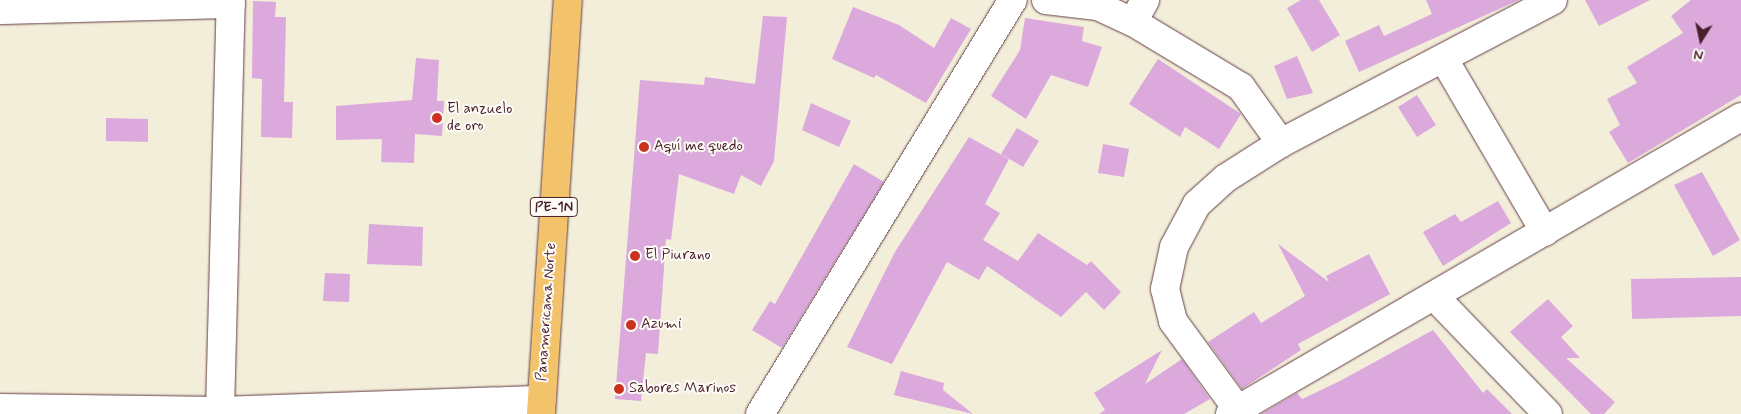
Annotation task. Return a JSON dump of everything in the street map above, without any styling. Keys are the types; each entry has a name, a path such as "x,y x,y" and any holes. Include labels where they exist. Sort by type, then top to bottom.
{"highway":[{"name":"Panamericana Norte","path":"541,407 568,0"}],"street":[{"path":"760,414 1013,0"},
{"path":"1046,0 1139,11 1241,87 1281,144"},
{"path":"1551,1 1445,60 1281,144 1226,178 1197,204 1174,247 1165,289 1172,321 1236,413 1741,118"},
{"path":"0,10 231,2 220,411"},
{"path":"1445,60 1544,232"},
{"path":"1434,296 1548,414"},
{"path":"0,408 220,411 541,407"}],"building":[{"path":"1301,0 1319,0 1340,35 1312,52 1287,8"},
{"path":"1426,0 1519,0 1359,72 1345,41 1379,25 1384,36 1432,14"},
{"path":"1585,0 1650,0 1599,26"},
{"path":"1691,0 1741,0 1741,95 1628,163 1609,132 1620,125 1607,99 1637,83 1627,67 1683,33 1671,16"},
{"path":"253,1 276,2 275,17 286,17 284,102 293,102 292,138 261,137 262,79 252,78"},
{"path":"853,7 899,25 934,48 951,18 971,29 926,103 876,75 874,78 832,59"},
{"path":"763,16 787,17 774,161 761,186 741,175 734,194 679,174 671,240 666,239 658,354 646,353 641,401 615,399 640,80 704,85 705,77 755,84"},
{"path":"1025,18 1084,27 1082,41 1102,47 1088,87 1051,75 1026,119 991,96 1020,50"},
{"path":"1297,56 1313,93 1287,99 1274,66"},
{"path":"416,58 439,60 437,101 444,101 442,136 415,134 414,163 381,162 382,139 336,140 336,106 412,100"},
{"path":"1158,59 1241,114 1219,149 1185,127 1180,137 1129,104"},
{"path":"1417,95 1436,125 1417,137 1398,107"},
{"path":"811,103 851,121 839,147 802,130"},
{"path":"106,118 148,119 148,142 106,141"},
{"path":"1017,128 1039,141 1023,167 1001,154"},
{"path":"969,137 1009,159 985,204 1000,213 983,240 1018,261 1038,233 1087,265 1091,261 1121,292 1104,310 1086,292 1061,317 987,266 979,280 947,262 892,364 847,347 895,252"},
{"path":"1103,144 1129,149 1124,177 1098,173"},
{"path":"854,164 884,182 782,348 752,330 770,301 775,304"},
{"path":"1702,172 1740,240 1713,256 1674,185"},
{"path":"1498,201 1511,223 1443,266 1423,232 1455,214 1461,222"},
{"path":"369,224 423,227 422,266 367,264"},
{"path":"1278,244 1329,282 1326,276 1369,254 1390,294 1298,344 1301,350 1242,389 1208,342 1254,312 1261,323 1305,296"},
{"path":"325,273 350,274 349,302 323,301"},
{"path":"1741,277 1741,316 1632,319 1631,279"},
{"path":"1548,299 1573,326 1561,337 1580,358 1566,358 1615,402 1604,414 1591,414 1510,332"},
{"path":"1433,330 1483,393 1487,389 1512,414 1261,414 1297,393 1302,399 1340,381"},
{"path":"1162,350 1145,384 1182,359 1210,399 1184,414 1099,414 1105,410 1094,393"},
{"path":"901,371 944,383 943,390 973,414 894,395"}],"place":[{"name":"El anzuelo de oro","path":"437,118"},
{"name":"Aquí me quedo","path":"644,147"},
{"name":"El Piurano","path":"635,256"},
{"name":"Azumi","path":"631,325"},
{"name":"Sabores Marinos","path":"619,389"}]}
